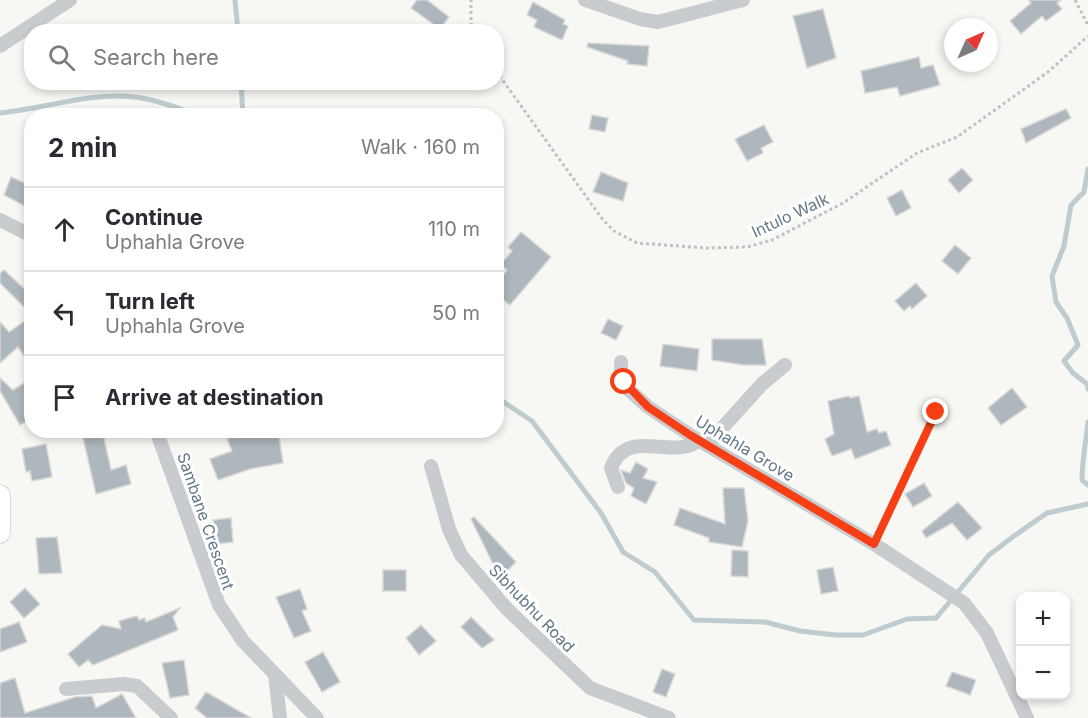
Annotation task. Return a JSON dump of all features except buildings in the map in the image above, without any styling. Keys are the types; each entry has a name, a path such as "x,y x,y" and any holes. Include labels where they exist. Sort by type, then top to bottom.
{"street":[{"path":"33,24 70,0"},
{"path":"585,0 640,19 658,22 743,0"},
{"path":"0,46 24,30"},
{"path":"0,220 24,232"},
{"name":"Uphahla Grove","path":"621,362 624,382 634,395 703,443 874,544 964,603 987,633 1027,718"},
{"path":"618,487 611,468 614,461 630,448 653,445 680,450 703,443 762,384 785,365"},
{"name":"Sambane Crescent","path":"159,438 215,597 243,641 317,718"},
{"name":"Sibhubhu Road","path":"431,466 449,529 461,555 507,609 590,688 669,718"},
{"path":"0,495 0,533"},
{"path":"275,675 280,718"},
{"path":"66,689 124,684 137,686 171,718"}],"path":[{"path":"471,0 471,24"},
{"path":"1075,0 1088,25"},
{"name":"Intulo Walk","path":"504,82 603,220 614,231 637,243 706,248 747,247 772,240 843,203 917,153 957,137 1048,72 1088,36"},
{"path":"874,544 936,412"}],"waterway":[{"path":"235,0 237,24"},
{"path":"241,90 243,108"},
{"path":"35,108 89,98 119,96 150,100 178,108"},
{"path":"0,113 24,110"},
{"path":"1088,169 1084,192 1071,205 1064,246 1052,276 1056,302 1067,318 1078,345 1064,361 1073,373 1087,384 1088,389"},
{"path":"504,402 532,421 601,513 623,552 655,572 694,620 765,622 800,631 863,635 907,619 936,618 989,555 1014,536 1047,513 1088,504"},
{"path":"1088,422 1082,480 1088,485"}],"route":[{"path":"624,382 629,390 648,407 690,435 874,544 936,412"}]}
